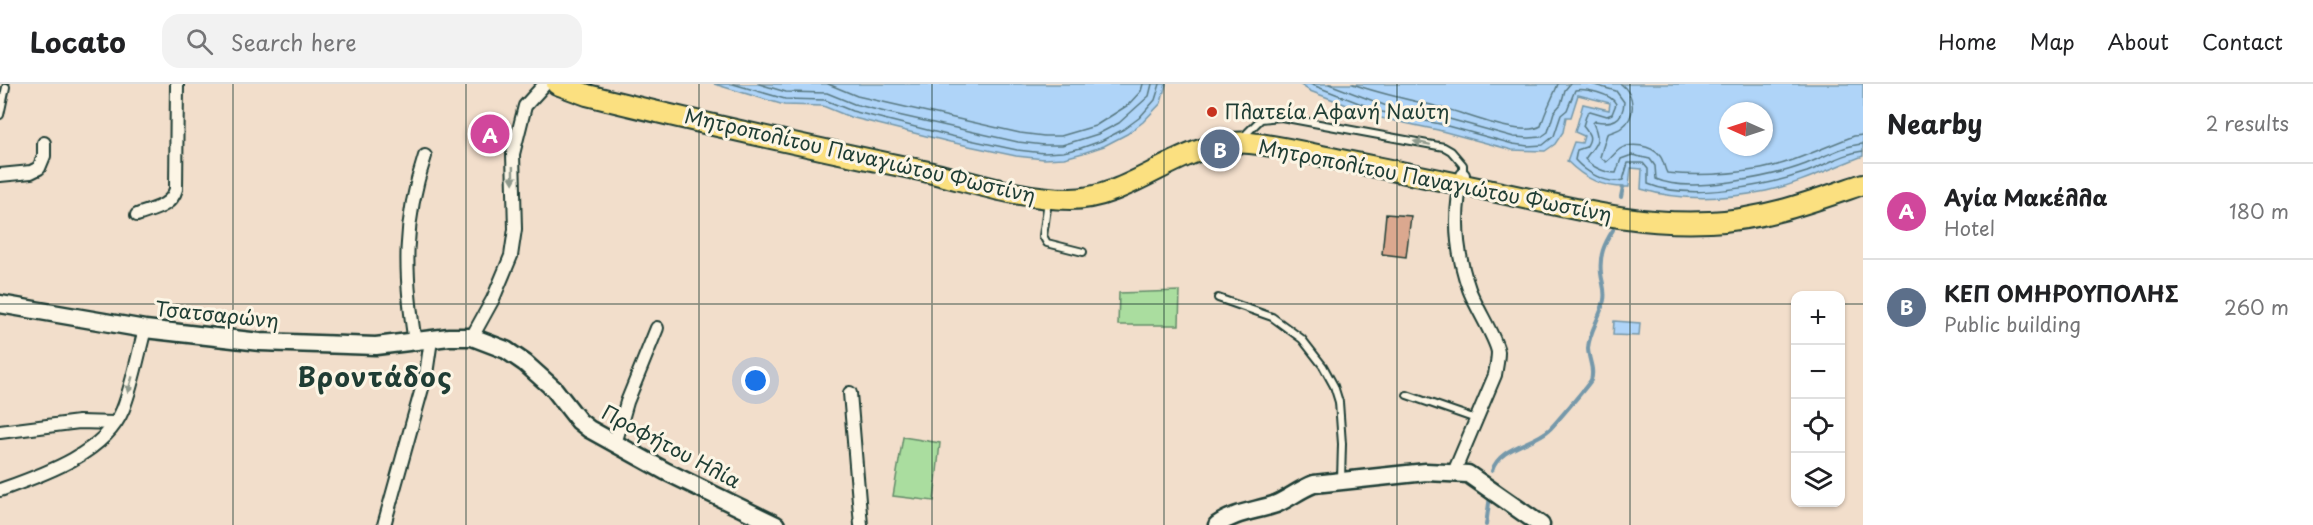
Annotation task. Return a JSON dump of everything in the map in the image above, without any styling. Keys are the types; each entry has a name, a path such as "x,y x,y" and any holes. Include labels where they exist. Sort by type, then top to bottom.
{"main road":[{"name":"Μητροπολίτου Παναγιώτου Φωστίνη","path":"557,84 587,95 808,148 1048,198 1070,199 1096,196 1203,149 1242,143 1462,179 1611,207 1679,213 1749,208 1798,196 1863,174"},
{"name":"Μητροπολίτου Παναγιώτου Φωστίνη","path":"586,84 812,138 938,164 1019,184 1049,188 1071,189 1094,186 1199,140 1227,134 1247,133 1284,139 1462,179 1618,218 1679,223 1750,218 1799,206 1863,184"}],"street":[{"path":"137,215 169,203 174,198 177,84"},
{"path":"472,337 493,299 511,256 514,229 515,145 525,106 545,84"},
{"path":"0,175 31,172 39,168 44,156 44,143"},
{"path":"384,525 426,374 423,341 407,294 407,245 412,204 425,156"},
{"path":"1454,472 1495,375 1497,352 1469,290 1460,259 1457,203 1462,179"},
{"name":"Τσατσαρώνη","path":"0,304 145,329 261,342 366,346 423,341"},
{"path":"615,444 627,402 657,328"},
{"path":"0,490 67,463 93,445 115,423 123,410 145,329"},
{"name":"Προφήτου Ηλία","path":"423,341 472,337 506,350 525,363 554,389 579,421 615,444 776,525"},
{"path":"850,393 861,525"},
{"path":"0,432 79,422 115,423"},
{"path":"1220,524 1248,511 1286,499 1305,487 1341,480 1426,472 1454,472 1468,474 1482,482 1541,525"}],"lane":[{"path":"0,115 6,87"},
{"path":"1048,198 1044,239 1051,245 1083,252"},
{"path":"1218,298 1272,317 1302,339 1323,366 1334,386 1339,402 1342,444 1341,480"},
{"path":"1407,395 1476,419"}],"green space":[{"path":"1180,291 1179,325 1118,325 1119,293"},
{"path":"903,437 940,443 934,501 893,496"}],"water":[{"path":"714,84 1166,84 1161,103 1143,122 1127,134 1104,146 1083,153 1064,158 1044,159 1016,156 950,142 850,117 823,106 784,105"},
{"path":"1299,84 1863,84 1863,156 1803,180 1766,191 1719,197 1671,196 1641,189 1642,169 1631,168 1629,187 1620,187 1595,181 1567,161 1574,142 1582,143 1584,136 1575,132 1583,104 1609,110 1610,103 1578,95 1571,117 1566,117 1563,132 1555,144 1545,151 1512,150 1438,130 1381,118 1310,91"},
{"path":"1614,321 1640,323 1639,336 1613,335"}],"building":[{"path":"1386,214 1411,216 1406,257 1382,254"}],"waterway":[{"path":"1621,197 1623,187"},
{"path":"1492,471 1502,456 1550,429 1591,380 1588,348 1604,300 1601,261 1605,245 1613,230"},
{"path":"1486,525 1490,496"}],"place":[{"name":"Πλατεία Αφανή Ναύτη","path":"1212,112"},
{"name":"Αγία Μακέλλα","path":"490,134"},
{"name":"ΚΕΠ ΟΜΗΡΟΥΠΟΛΗΣ","path":"1220,149"}],"district":[{"name":"Βροντάδος","path":"375,378"}]}
